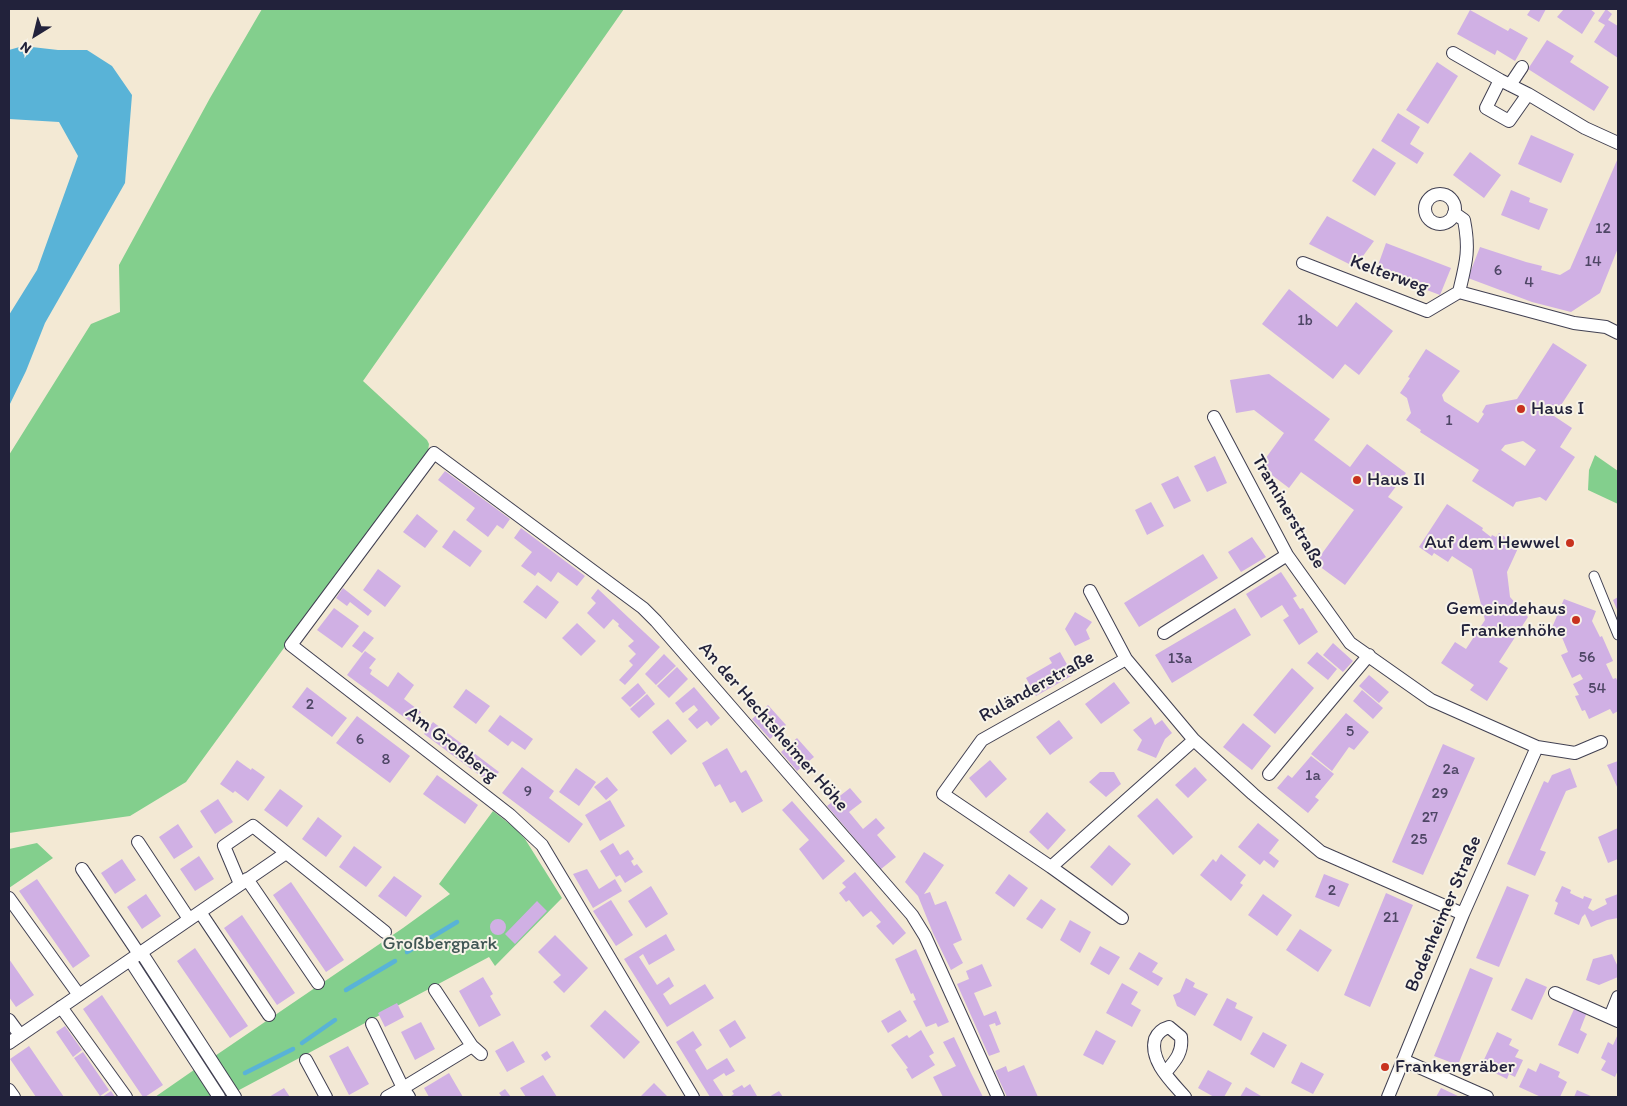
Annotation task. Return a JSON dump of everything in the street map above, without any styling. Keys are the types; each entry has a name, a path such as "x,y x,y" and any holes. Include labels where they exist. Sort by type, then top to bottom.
{"street":[{"path":"1453,53 1585,128 1618,143"},
{"path":"1522,67 1505,82 1486,108 1509,121 1528,94"},
{"path":"1454,213 1464,220 1468,240 1467,258 1459,292 1574,323 1606,327 1618,333"},
{"name":"Kelterweg","path":"1303,263 1427,311 1459,292"},
{"path":"1606,327 1618,319"},
{"name":"Traminerstraße","path":"1214,417 1287,555 1350,643 1431,700 1537,747 1575,753 1601,742"},
{"name":"Am Großberg","path":"434,453 291,645 510,815 542,845 693,1097"},
{"name":"An der Hechtsheimer Höhe","path":"434,453 643,608 656,621 912,915 924,936 998,1097"},
{"path":"1164,634 1287,555"},
{"path":"1594,576 1618,635"},
{"name":"Ruländerstraße","path":"1090,591 1126,659 1194,740 1252,794 1321,852 1463,914"},
{"path":"1269,774 1368,655"},
{"name":"Ruländerstraße","path":"1122,918 944,794 982,740 1126,659"},
{"path":"1051,867 1194,740"},
{"name":"Bodenheimer Straße","path":"1388,1097 1463,914 1537,747"},
{"path":"318,983 244,882 224,846 254,826 385,932"},
{"path":"138,842 189,919"},
{"path":"9,1043 286,853"},
{"path":"82,869 137,955 235,1097"},
{"path":"9,898 79,995"},
{"path":"200,912 269,1015"},
{"path":"137,955 219,1097"},
{"path":"388,1097 406,1092 476,1050 434,990"},
{"path":"1555,992 1614,1019 1618,997"},
{"path":"61,1007 126,1097"},
{"path":"9,1020 20,1036"},
{"path":"372,1024 406,1092"},
{"path":"306,1060 326,1097"},
{"path":"1403,1060 1487,1097"},
{"path":"1165,1072 1185,1097"},
{"path":"9,1090 14,1097"}],"green space":[{"path":"262,9 624,9 363,381 427,440 429,444 428,451 186,782 130,816 9,833 9,455 91,324 120,312 119,265 210,98"},
{"path":"1595,455 1618,471 1618,504 1588,490 1589,470"},
{"name":"Großbergpark","path":"493,811 515,828 525,839 562,898 495,966 489,957 226,1097 155,1097 204,1063 155,986 157,985 209,1060 450,894 439,884"},
{"path":"37,843 53,858 9,888 9,849"}],"water":[{"path":"23,46 58,50 87,50 112,66 132,95 125,183 45,323 26,371 9,406 9,315 37,270 78,156 59,122 9,119 9,50"}],"building":[{"path":"1531,9 1546,9 1539,22 1527,15"},
{"path":"1564,9 1590,9 1595,13 1582,34 1557,17"},
{"path":"1606,9 1612,14 1608,20 1618,26 1618,58 1594,42 1605,25 1598,21"},
{"path":"1470,10 1508,31 1510,28 1528,38 1515,61 1497,50 1495,55 1457,34"},
{"path":"1547,40 1574,56 1570,62 1609,87 1594,111 1528,69"},
{"path":"1437,62 1458,76 1428,124 1406,110"},
{"path":"1398,113 1420,127 1410,144 1424,153 1417,164 1381,141"},
{"path":"1531,135 1574,154 1561,183 1518,164"},
{"path":"1373,148 1396,163 1375,196 1352,181"},
{"path":"1470,152 1501,175 1484,198 1453,175"},
{"path":"1618,158 1618,248 1600,293 1571,312 1532,302 1468,278 1480,247 1542,266 1541,270 1560,275 1570,269"},
{"path":"1511,190 1530,198 1529,202 1548,209 1539,230 1501,215"},
{"path":"1327,216 1374,241 1355,267 1309,244"},
{"path":"1386,243 1451,268 1440,295 1376,271"},
{"path":"1289,289 1337,327 1356,302 1393,331 1359,375 1345,364 1333,379 1262,324"},
{"name":"Haus I","path":"1553,343 1587,365 1554,416 1572,428 1560,447 1575,457 1546,501 1540,497 1516,502 1513,507 1472,481 1479,470 1420,432 1421,430 1406,420 1411,413 1407,398 1400,393 1426,349 1460,371 1442,395 1444,401 1478,423 1484,414 1482,412 1486,405 1517,399","holes":["1523,441 1536,450 1525,466 1501,450 1505,445"]},
{"name":"Haus II","path":"1269,374 1330,419 1314,440 1350,467 1367,444 1406,473 1388,497 1403,507 1345,585 1315,563 1354,510 1301,472 1289,488 1260,466 1284,433 1254,410 1236,413 1230,380"},
{"path":"1215,456 1227,483 1207,492 1194,466"},
{"path":"445,471 510,519 503,529 497,525 488,537 466,520 475,508 438,480"},
{"path":"1178,476 1191,501 1174,509 1161,484"},
{"path":"1151,502 1164,526 1147,535 1135,510"},
{"path":"1447,504 1483,528 1482,530 1491,537 1492,535 1496,537 1499,533 1519,546 1507,572 1510,597 1528,617 1499,662 1508,668 1487,701 1470,690 1474,685 1441,663 1455,642 1466,649 1485,620 1472,569 1452,556 1448,562 1434,553 1432,556 1419,547"},
{"path":"417,514 438,531 425,548 403,532"},
{"path":"521,528 585,576 577,586 558,572 551,582 538,572 535,576 521,566 532,552 514,538"},
{"path":"454,530 482,551 470,567 442,547"},
{"path":"1252,537 1266,557 1241,572 1228,552"},
{"path":"1203,554 1218,578 1139,627 1124,603"},
{"path":"378,569 401,586 385,607 363,590"},
{"path":"1281,572 1297,596 1293,598 1300,609 1303,608 1318,632 1299,645 1283,620 1289,616 1282,605 1261,618 1246,594"},
{"path":"537,585 559,602 546,619 523,602"},
{"path":"343,588 372,611 368,616 350,602 347,606 336,598"},
{"path":"598,589 660,647 625,685 619,680 633,665 629,661 636,654 628,646 634,641 613,619 604,629 587,613 596,603 591,598"},
{"path":"1618,597 1618,612 1613,600"},
{"path":"1564,599 1596,611 1592,621 1600,637 1602,636 1613,661 1606,664 1613,679 1616,678 1618,682 1618,711 1613,714 1610,709 1589,719 1585,710 1582,711 1575,696 1579,695 1573,684 1583,679 1580,674 1572,678 1561,655 1568,652 1561,635 1551,630"},
{"path":"334,608 359,626 342,648 317,630"},
{"path":"1235,608 1251,635 1172,683 1155,655"},
{"path":"1075,612 1092,622 1086,630 1090,639 1075,646 1065,629"},
{"path":"577,623 596,641 581,656 562,638"},
{"path":"364,631 374,638 362,653 352,646"},
{"path":"1333,643 1353,661 1343,672 1323,655"},
{"path":"365,651 376,659 369,668 372,670 370,674 388,687 398,672 414,685 404,699 421,712 412,723 347,675"},
{"path":"1060,652 1073,675 1036,696 1026,678 1052,663 1049,658"},
{"path":"1317,652 1337,669 1328,680 1307,663"},
{"path":"664,654 676,666 656,685 645,674"},
{"path":"677,667 688,679 669,698 657,686"},
{"path":"1292,668 1314,688 1275,734 1253,715"},
{"path":"1369,675 1389,692 1379,703 1359,686"},
{"path":"1114,682 1130,703 1101,724 1085,704"},
{"path":"638,683 646,693 630,707 621,698"},
{"path":"307,687 347,718 332,737 292,707"},
{"path":"694,687 720,718 711,726 707,721 697,729 688,719 698,710 694,705 683,713 675,703"},
{"path":"466,689 490,706 476,724 453,707"},
{"path":"1362,690 1383,708 1373,719 1353,701"},
{"path":"647,694 655,704 639,718 630,709"},
{"path":"768,705 786,725 770,739 752,719"},
{"path":"1346,713 1369,732 1354,750 1349,747 1332,771 1311,754"},
{"path":"500,715 533,739 525,750 512,741 508,746 488,731"},
{"path":"357,716 410,756 390,783 336,743"},
{"path":"1151,717 1155,725 1162,720 1172,733 1165,739 1156,758 1137,750 1142,740 1133,730"},
{"path":"668,719 687,741 671,755 652,732"},
{"path":"1059,720 1073,738 1050,755 1036,737"},
{"path":"433,722 499,772 490,783 424,734"},
{"path":"1243,723 1271,746 1252,770 1223,747"},
{"path":"797,738 814,757 797,771 781,752"},
{"path":"1443,744 1475,758 1423,875 1392,862"},
{"path":"727,748 741,773 746,770 763,801 742,813 735,801 730,803 720,784 715,787 702,763"},
{"path":"1311,756 1334,774 1315,797 1319,800 1308,813 1277,788 1288,775 1292,778"},
{"path":"237,760 265,777 248,801 235,791 233,793 220,784"},
{"path":"990,760 1007,779 986,798 969,778"},
{"path":"1618,761 1618,789 1607,765"},
{"path":"522,767 554,791 549,798 583,824 569,843 502,793"},
{"path":"1195,767 1207,780 1188,798 1175,785"},
{"path":"576,768 596,782 579,806 559,792"},
{"path":"1570,768 1577,787 1566,791 1540,850 1546,852 1535,876 1507,864 1544,781 1548,783 1552,775"},
{"path":"1100,772 1114,772 1121,784 1106,797 1089,782"},
{"path":"437,775 478,805 465,824 423,794"},
{"path":"607,777 618,790 606,800 594,787"},
{"path":"850,788 862,802 849,812 863,829 876,818 885,828 877,835 896,857 881,869 827,806"},
{"path":"280,789 303,806 287,827 264,810"},
{"path":"1157,798 1193,837 1173,855 1137,816"},
{"path":"218,799 233,822 215,834 200,811"},
{"path":"610,800 625,826 600,841 585,815"},
{"path":"792,801 845,861 823,880 799,849 809,840 782,810"},
{"path":"1047,812 1066,830 1048,850 1029,832"},
{"path":"318,817 342,836 326,857 302,839"},
{"path":"1258,823 1279,840 1269,853 1279,861 1274,868 1264,860 1260,865 1238,847"},
{"path":"178,824 193,847 174,859 159,837"},
{"path":"1618,828 1618,859 1608,863 1598,837"},
{"path":"613,843 620,855 628,850 634,859 631,861 634,866 637,864 643,872 625,883 620,875 616,877 600,851"},
{"path":"1109,845 1131,864 1112,886 1090,867"},
{"path":"354,846 382,867 366,887 339,867"},
{"path":"924,852 944,865 924,894 930,892 935,905 946,901 962,940 953,944 963,963 951,970 918,896 905,882"},
{"path":"1221,854 1246,875 1240,883 1243,885 1231,901 1200,875 1213,859 1216,862"},
{"path":"199,856 214,879 195,891 180,869"},
{"path":"122,859 136,880 115,894 101,873"},
{"path":"587,869 599,889 615,879 622,891 593,908 573,874"},
{"path":"855,872 906,933 893,945 876,926 881,922 871,911 863,917 849,900 846,902 839,893 846,887 842,883"},
{"path":"1009,874 1028,888 1014,907 995,893"},
{"path":"1324,874 1349,884 1339,907 1315,897"},
{"path":"394,876 422,896 406,917 378,896"},
{"path":"37,879 90,956 73,968 19,891"},
{"path":"291,882 344,960 326,972 273,895"},
{"path":"651,886 668,914 646,928 628,901"},
{"path":"1507,886 1529,895 1499,967 1476,958"},
{"path":"1562,886 1571,890 1570,893 1576,896 1583,899 1584,896 1592,899 1588,908 1593,911 1607,904 1605,899 1618,894 1618,918 1607,920 1591,927 1585,914 1579,925 1554,914 1558,903 1555,901"},
{"path":"1386,893 1413,905 1370,1007 1344,995"},
{"path":"146,894 161,916 142,929 127,907"},
{"path":"1263,894 1292,915 1277,936 1248,915"},
{"path":"1041,899 1056,909 1042,929 1026,919"},
{"path":"611,900 633,935 616,946 593,911"},
{"path":"537,901 547,911 515,944 505,934"},
{"path":"242,915 295,993 277,1005 224,928"},
{"path":"498,919 504,921 506,927 504,933 498,935 492,933 490,927 492,921"},
{"path":"1070,920 1091,932 1080,953 1060,940"},
{"path":"1300,929 1332,950 1318,972 1286,950"},
{"path":"666,934 675,950 649,965 643,954 639,957 657,985 669,977 674,986 663,994 670,1005 705,984 714,998 667,1027 624,959"},
{"path":"555,935 588,968 564,993 553,982 561,975 538,952"},
{"path":"1100,946 1120,957 1109,975 1090,964"},
{"path":"195,948 248,1026 230,1038 177,961"},
{"path":"916,949 949,1022 938,1027 936,1023 926,1027 913,1001 916,1000 913,993 911,994 895,959"},
{"path":"1139,952 1158,963 1152,972 1163,978 1158,986 1129,969"},
{"path":"1612,954 1618,967 1618,977 1599,985 1586,980 1593,959"},
{"path":"9,959 34,995 16,1007 9,997"},
{"path":"982,964 992,986 974,993 984,1016 996,1011 1001,1024 996,1026 995,1023 989,1025 1000,1052 989,1056 957,984 969,979 966,971"},
{"path":"1470,968 1493,978 1458,1065 1434,1056"},
{"path":"483,977 493,994 490,996 501,1015 479,1027 459,991"},
{"path":"1186,978 1195,983 1193,987 1208,994 1195,1016 1177,1006 1173,995 1180,992"},
{"path":"1526,978 1547,987 1532,1020 1511,1010"},
{"path":"1122,983 1138,992 1131,1004 1141,1010 1132,1027 1106,1013"},
{"path":"102,995 163,1085 145,1097 143,1097 83,1009"},
{"path":"1227,998 1237,1003 1235,1008 1253,1017 1241,1041 1213,1025"},
{"path":"397,1003 404,1017 385,1027 378,1013"},
{"path":"1575,1007 1587,1012 1580,1030 1587,1034 1578,1054 1558,1045"},
{"path":"605,1010 640,1042 624,1059 590,1026"},
{"path":"900,1010 907,1021 888,1033 881,1021"},
{"path":"735,1020 746,1038 730,1048 719,1030"},
{"path":"421,1022 435,1049 415,1060 401,1032"},
{"path":"65,1026 82,1050 73,1057 56,1032"},
{"path":"921,1030 934,1053 929,1056 935,1065 912,1079 906,1069 908,1068 891,1045 907,1035 909,1038"},
{"path":"1096,1030 1116,1041 1103,1065 1083,1055"},
{"path":"693,1031 702,1045 695,1050 707,1070 727,1058 735,1071 726,1076 724,1073 713,1080 724,1097 710,1097 676,1042"},
{"path":"1263,1032 1287,1045 1274,1068 1250,1054"},
{"path":"1497,1032 1512,1039 1509,1045 1519,1050 1515,1057 1523,1060 1515,1077 1509,1074 1507,1079 1481,1066"},
{"path":"1618,1034 1618,1070 1615,1077 1601,1070 1606,1061 1601,1058 1608,1042 1613,1045"},
{"path":"954,1037 983,1097 943,1097 933,1077 956,1066 943,1042"},
{"path":"513,1041 525,1062 507,1072 495,1051"},
{"path":"29,1046 64,1097 36,1097 10,1059"},
{"path":"348,1046 369,1084 349,1095 329,1056"},
{"path":"547,1051 551,1057 545,1061 541,1055"},
{"path":"83,1052 109,1090 100,1096 74,1058"},
{"path":"1301,1062 1324,1074 1313,1094 1291,1083"},
{"path":"1540,1063 1560,1072 1558,1077 1567,1082 1560,1097 1541,1097 1519,1087 1528,1068 1536,1072"},
{"path":"1024,1065 1038,1097 1007,1097 995,1071 1006,1066 1008,1072"},
{"path":"1208,1070 1232,1083 1224,1097 1214,1097 1198,1088"},
{"path":"449,1073 463,1097 429,1097 424,1088"},
{"path":"543,1075 557,1097 526,1097 520,1088"},
{"path":"654,1083 668,1097 640,1097"},
{"path":"750,1084 757,1096 731,1096 734,1094 732,1091 742,1085 744,1088"},
{"path":"1246,1087 1261,1096 1240,1097"},
{"path":"284,1088 290,1097 269,1097"},
{"path":"1441,1088 1460,1097 1436,1097"},
{"path":"505,1089 511,1097 502,1097 499,1093"},
{"path":"1577,1090 1593,1097 1574,1097"},
{"path":"111,1091 115,1097 102,1097"},
{"path":"779,1091 783,1097 769,1097"}],"waterway":[{"path":"407,952 457,922"},
{"path":"346,990 395,961"},
{"path":"302,1043 335,1020"},
{"path":"245,1073 293,1049"}],"place":[{"name":"Haus I","path":"1521,409"},
{"name":"Haus II","path":"1357,480"},
{"name":"Auf dem Hewwel","path":"1570,543"},
{"name":"Gemeindehaus Frankenhöhe","path":"1576,620"},
{"name":"Frankengräber","path":"1385,1067"}]}
